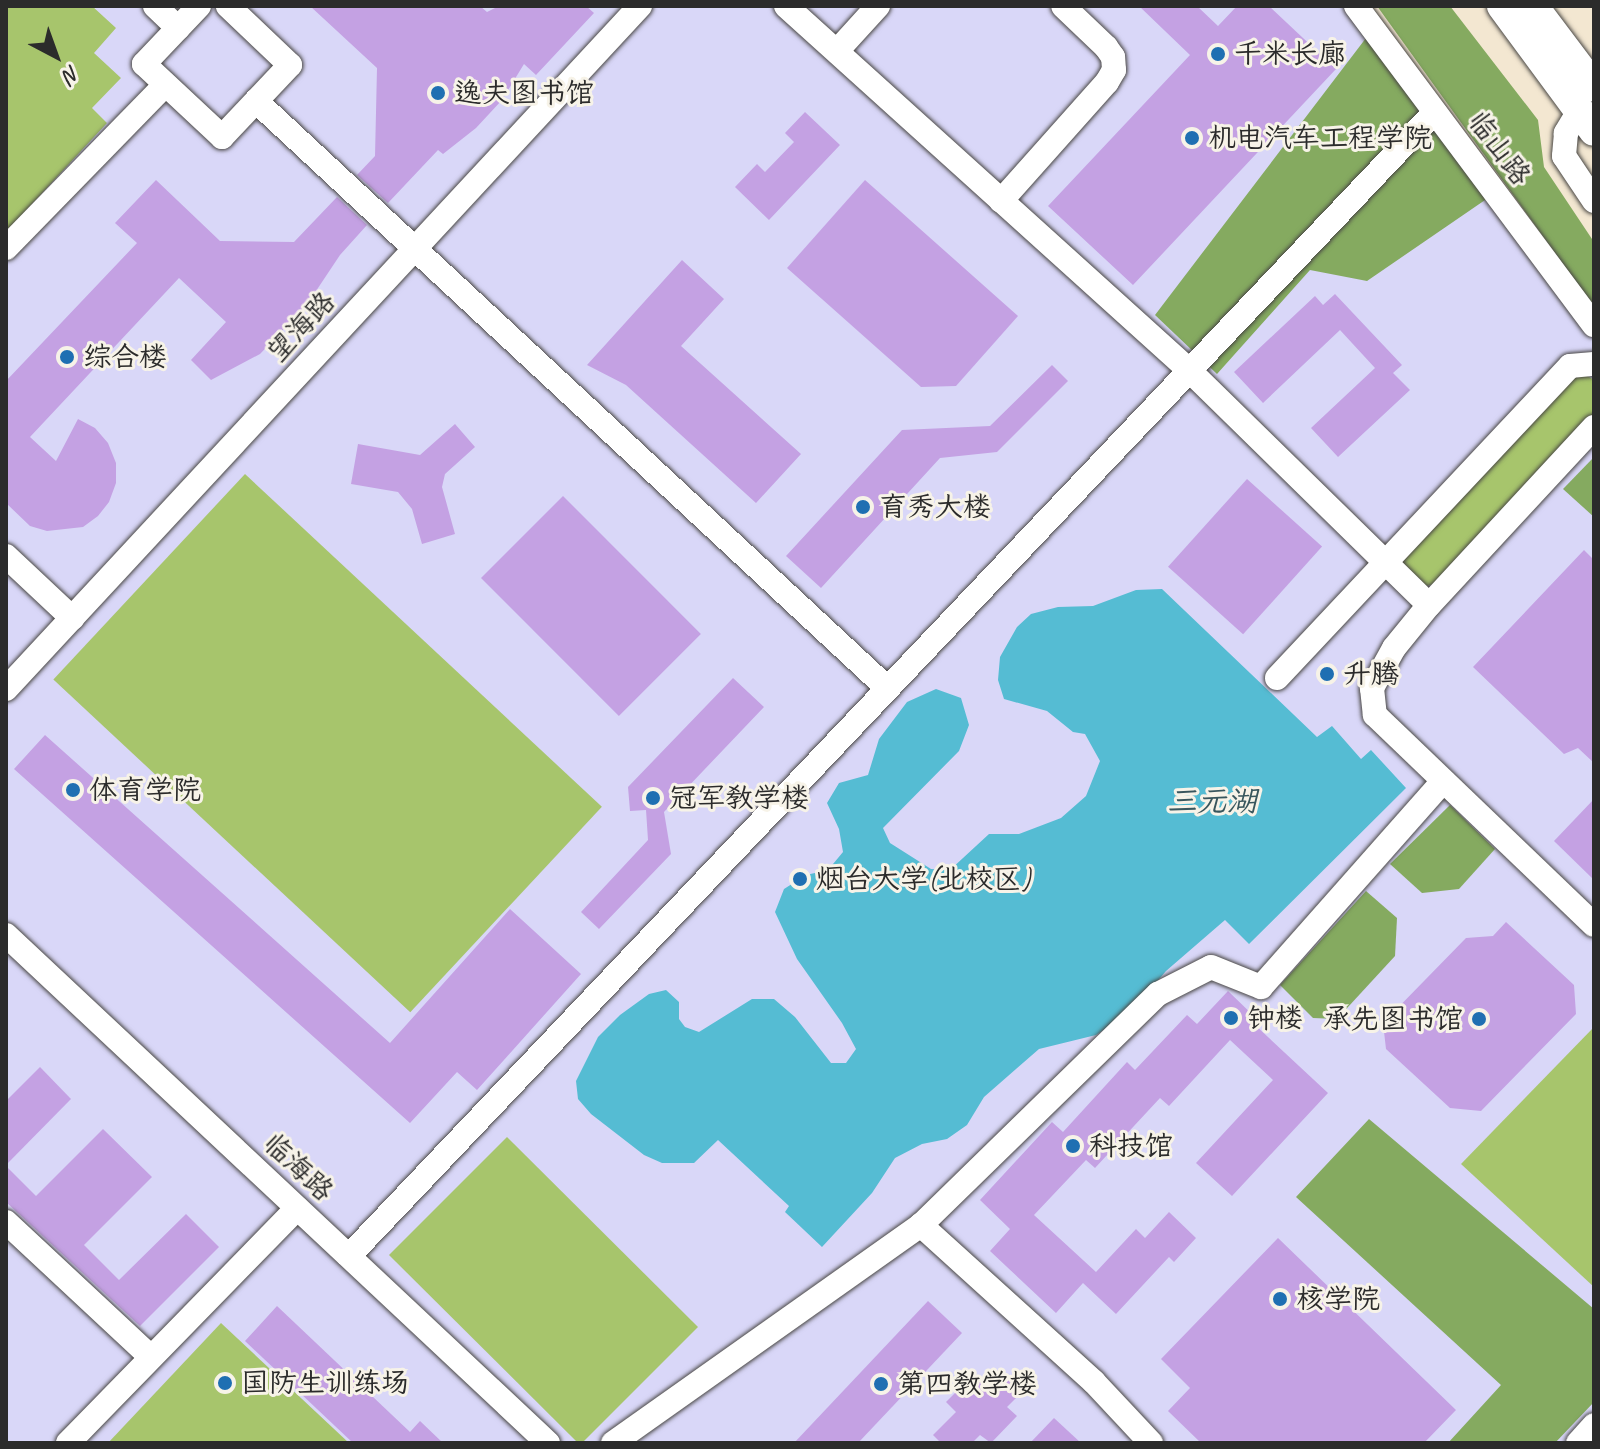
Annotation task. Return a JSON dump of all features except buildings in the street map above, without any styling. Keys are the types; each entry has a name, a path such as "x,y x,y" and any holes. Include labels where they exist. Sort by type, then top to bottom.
{"main road":[{"path":"1502,6 1589,110"},
{"path":"1533,6 1589,110"}],"street":[{"path":"155,6 178,28"},
{"path":"199,6 144,64 222,137 290,65 233,8"},
{"name":"望海路","path":"6,689 640,6"},
{"path":"786,6 1190,371 1429,605"},
{"path":"837,51 878,6"},
{"path":"1001,201 1107,82 1114,70 1113,57 1106,47 1063,6"},
{"name":"临山路","path":"1356,6 1594,325"},
{"path":"6,248 165,85"},
{"path":"256,101 888,689"},
{"path":"1589,110 1566,133 1564,156 1594,201"},
{"path":"349,1256 1435,112"},
{"path":"1277,678 1570,366 1594,364"},
{"path":"1594,427 1429,605 1394,648 1372,688 1375,715 1594,925"},
{"path":"6,556 72,618"},
{"path":"613,1443 921,1225 1158,994 1211,967 1261,987 1443,781"},
{"name":"临海路","path":"6,935 548,1443"},
{"path":"68,1443 297,1208"},
{"path":"6,1222 151,1357"},
{"path":"921,1225 1094,1382 1151,1443"},
{"path":"1578,1443 1594,1425"}],"shaded area":[{"name":"烟台大学(北校区)","path":"6,6 1371,6 1594,315 1594,1443 6,1443"}],"green space":[{"path":"6,6 92,6 116,28 94,53 121,78 92,108 107,123 6,232"},
{"path":"1377,6 1450,6 1538,120 1544,167 1594,242 1594,307"},
{"path":"1366,38 1488,198 1367,281 1310,270 1217,374 1155,315"},
{"path":"1586,375 1594,380 1594,415 1434,584 1422,587 1401,569 1402,558 1574,376"},
{"path":"1594,457 1594,517 1563,489"},
{"path":"245,474 602,807 410,1012 53,680"},
{"path":"1450,805 1495,849 1459,889 1422,893 1390,864"},
{"path":"1366,891 1397,918 1395,956 1337,1019 1313,1018 1280,985"},
{"path":"1594,1027 1594,1287 1461,1164"},
{"path":"1369,1119 1594,1309 1594,1402 1555,1443 1448,1443 1501,1385 1296,1197"},
{"path":"507,1137 698,1327 582,1443 578,1443 389,1255"},
{"name":"国防生训练场","path":"221,1323 349,1443 108,1443"}],"water":[{"name":"三元湖","path":"1162,589 1317,737 1332,726 1361,759 1371,750 1406,788 1249,944 1225,920 1166,971 1131,1012 1096,1035 1039,1049 984,1097 967,1125 947,1139 922,1144 895,1158 872,1193 822,1247 785,1212 789,1206 718,1140 694,1163 662,1163 644,1155 591,1114 578,1099 576,1081 598,1037 620,1015 649,994 666,990 679,1002 679,1019 685,1027 699,1032 752,999 774,999 795,1017 831,1063 846,1063 856,1049 842,1023 797,959 775,912 784,889 806,875 828,870 843,852 839,829 827,803 839,783 868,775 879,739 907,702 936,689 961,698 969,725 959,751 883,828 890,843 931,869 950,870 989,834 1019,834 1061,818 1086,796 1100,761 1085,734 1073,732 1047,711 1004,699 998,680 1000,657 1017,627 1031,614 1058,607 1093,606 1136,590"}],"place":[{"name":"千米长廊","path":"1218,54"},
{"name":"逸夫图书馆","path":"438,93"},
{"name":"机电汽车工程学院","path":"1192,138"},
{"name":"综合楼","path":"67,357"},
{"name":"育秀大楼","path":"863,507"},
{"name":"升腾","path":"1327,674"},
{"name":"体育学院","path":"73,790"},
{"name":"冠军教学楼","path":"653,798"},
{"name":"烟台大学(北校区)","path":"800,879"},
{"name":"钟楼","path":"1231,1018"},
{"name":"承先图书馆","path":"1479,1019"},
{"name":"科技馆","path":"1073,1146"},
{"name":"核学院","path":"1280,1299"},
{"name":"国防生训练场","path":"225,1383"},
{"name":"第四教学楼","path":"881,1384"}]}
